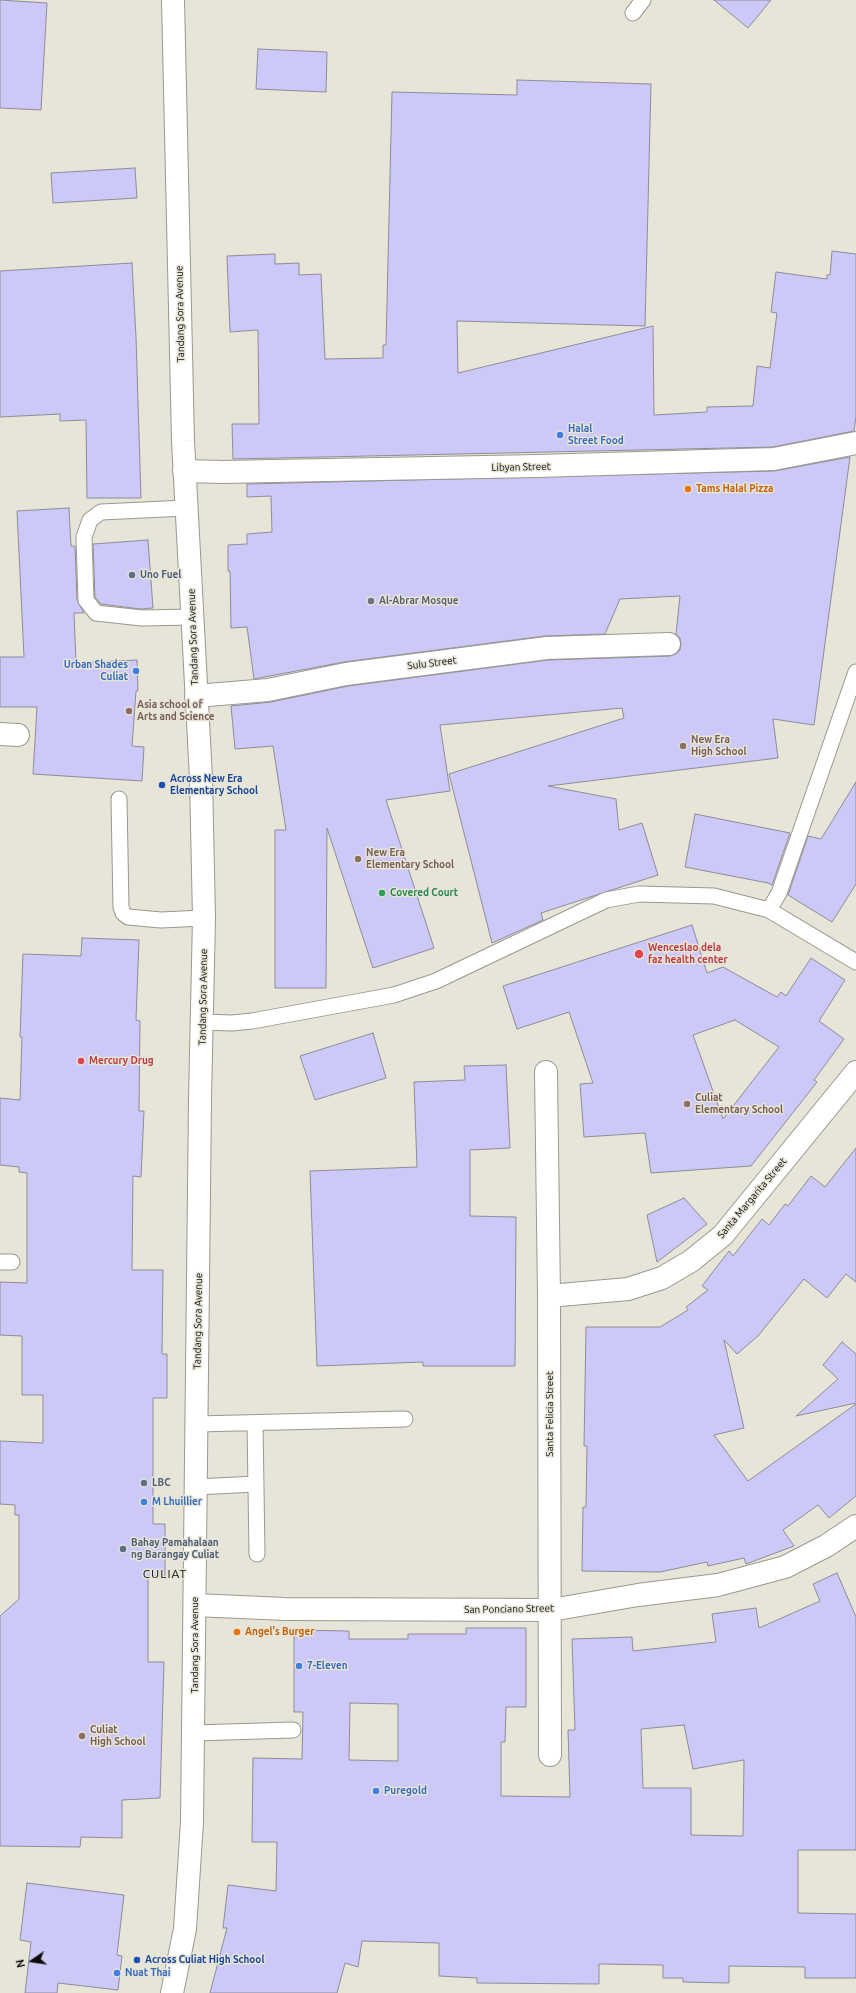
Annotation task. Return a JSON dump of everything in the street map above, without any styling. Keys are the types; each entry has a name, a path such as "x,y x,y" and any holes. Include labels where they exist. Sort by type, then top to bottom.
{"street":[{"name":"Tandang Sora Avenue","path":"172,1993 185,1928 190,1858 194,1733 196,1424 204,918 202,778 184,471 173,0"},
{"name":"Libyan Street","path":"184,471 231,472 774,460 856,443"},
{"name":"Sulu Street","path":"196,696 268,690 346,674 547,648 669,644"},
{"name":"Santa Felicia Street","path":"546,1072 551,1610 550,1755"},
{"name":"Santa Margarita Street","path":"549,1296 628,1289 662,1278 691,1261 723,1235 856,1072"},
{"name":"San Ponciano Street","path":"195,1605 285,1609 551,1610 638,1595 718,1585 785,1567 826,1546 856,1526"}],"lane":[{"path":"633,13 643,0"},
{"path":"186,508 101,512 90,520 84,537 84,570 86,600 96,613 142,618 192,617"},
{"path":"769,910 779,893 856,672"},
{"path":"119,799 121,907 123,913 128,917 161,920 204,918"},
{"path":"203,1022 232,1023 252,1021 394,995 436,982 606,900 639,894 714,896 769,910 856,962"},
{"path":"196,1424 405,1419"},
{"path":"255,1423 257,1554"},
{"path":"196,1487 256,1484"},
{"path":"194,1733 293,1730"}],"building":[{"path":"0,0 47,3 41,110 0,108"},
{"path":"714,0 771,0 748,28"},
{"path":"258,49 327,52 326,92 256,89"},
{"path":"517,80 651,84 645,326 457,321 458,373 653,326 654,415 707,412 707,407 753,406 757,366 770,368 777,313 771,312 776,272 827,279 827,275 830,275 832,251 856,254 856,416 854,431 773,447 233,459 232,424 259,424 258,330 230,332 227,256 275,254 275,264 299,263 299,275 321,274 325,359 383,358 383,345 386,345 392,92 517,95"},
{"path":"135,168 137,198 53,203 51,173"},
{"path":"132,263 141,498 87,498 86,420 60,421 60,414 0,417 0,271"},
{"path":"850,457 814,725 773,719 778,758 548,786 616,799 619,830 642,823 658,875 541,913 543,920 492,943 449,774 624,718 622,708 440,725 450,791 386,800 434,948 373,968 327,828 326,988 275,988 275,830 286,830 273,746 235,749 231,706 271,702 348,686 548,660 670,656 676,654 680,650 681,644 680,638 676,634 680,596 620,599 605,634 545,636 344,662 254,679 247,627 231,628 228,545 247,544 247,534 272,532 271,496 247,497 247,484 774,471"},
{"path":"69,508 71,546 75,546 77,600 84,613 74,613 76,663 137,660 138,691 136,691 132,746 144,747 142,781 33,774 37,707 0,707 0,657 24,657 17,511"},
{"name":"Uno Fuel","path":"148,540 153,608 140,609 101,604 95,597 93,544"},
{"path":"856,782 856,884 832,922 788,895 808,836 821,839"},
{"path":"695,814 790,833 772,885 685,867"},
{"name":"Culiat Elementary School","path":"692,925 707,973 723,967 777,997 781,992 786,996 811,958 845,980 819,1021 844,1039 814,1080 817,1082 751,1166 651,1173 645,1133 584,1137 580,1084 593,1083 569,1012 517,1029 503,986","holes":["735,1020 779,1047 723,1119 693,1035"]},
{"path":"82,938 139,940 136,1020 140,1021 139,1111 144,1111 141,1177 133,1176 132,1270 163,1270 162,1354 167,1354 167,1398 153,1398 153,1524 165,1524 165,1576 148,1576 148,1662 164,1662 160,1798 122,1800 122,1838 81,1837 80,1847 0,1846 0,1616 19,1599 19,1515 15,1515 15,1505 0,1504 0,1441 43,1443 43,1395 22,1395 22,1336 0,1335 0,1282 27,1283 27,1173 19,1172 19,1167 0,1165 0,1098 20,1100 22,1037 20,1037 23,954 81,956"},
{"path":"373,1033 386,1078 315,1100 300,1056"},
{"path":"506,1065 510,1148 470,1150 470,1216 516,1217 515,1366 423,1366 423,1362 317,1366 310,1171 417,1167 414,1082 465,1080 464,1066"},
{"path":"856,1148 856,1282 846,1274 827,1298 804,1279 758,1336 737,1354 724,1340 744,1428 714,1435 748,1481 856,1404 856,1496 829,1518 818,1505 783,1530 794,1546 746,1564 744,1558 708,1566 707,1562 660,1572 582,1571 583,1507 586,1507 587,1446 584,1446 586,1327 660,1327 688,1310 686,1307 708,1290 702,1286 729,1251 733,1256 762,1219 769,1225 785,1204 788,1206 811,1176 825,1187"},
{"path":"684,1198 707,1224 657,1262 647,1215"},
{"path":"842,1342 856,1354 856,1403 796,1416 838,1379 823,1365"},
{"path":"837,1573 856,1617 856,1850 798,1850 798,1913 856,1914 856,1978 805,1978 805,1967 729,1966 729,1983 683,1982 683,1978 663,1978 663,1965 599,1964 599,1984 477,1983 477,1978 439,1976 439,1943 362,1941 358,1967 345,1963 337,1993 210,1993 227,1928 223,1928 228,1885 276,1891 277,1842 252,1842 253,1758 302,1759 303,1712 294,1712 294,1630 349,1631 349,1639 408,1639 408,1634 466,1634 466,1628 526,1628 526,1707 506,1707 505,1742 501,1742 501,1796 570,1797 568,1730 575,1730 572,1639 632,1637 633,1651 716,1642 712,1614 756,1608 759,1628 820,1601 813,1584","holes":["350,1703 398,1704 398,1761 349,1760","684,1725 693,1769 744,1760 743,1836 691,1835 691,1788 643,1788 641,1729"]},
{"path":"27,1883 124,1895 117,1955 122,1956 118,1990 58,1983 57,1993 25,1993 31,1942 20,1940"}],"place":[{"name":"Halal Street Food","path":"560,435"},
{"name":"Tams Halal Pizza","path":"688,489"},
{"name":"Uno Fuel","path":"132,575"},
{"name":"Al-Abrar Mosque","path":"371,601"},
{"name":"Urban Shades Culiat","path":"136,671"},
{"name":"Asia school of Arts and Science","path":"129,711"},
{"name":"New Era High School","path":"683,746"},
{"name":"Across New Era Elementary School","path":"162,785"},
{"name":"New Era Elementary School","path":"358,859"},
{"name":"Covered Court","path":"382,893"},
{"name":"Wenceslao dela faz health center","path":"639,954"},
{"name":"Mercury Drug","path":"81,1061"},
{"name":"Culiat Elementary School","path":"687,1104"},
{"name":"LBC","path":"144,1483"},
{"name":"M Lhuillier","path":"144,1502"},
{"name":"Bahay Pamahalaan ng Barangay Culiat","path":"123,1549"},
{"name":"Angel's Burger","path":"237,1632"},
{"name":"7-Eleven","path":"299,1666"},
{"name":"Culiat High School","path":"82,1736"},
{"name":"Puregold","path":"376,1791"},
{"name":"Across Culiat High School","path":"137,1960"},
{"name":"Nuat Thai","path":"117,1973"}],"district":[{"name":"CULIAT","path":"165,1574"}]}
